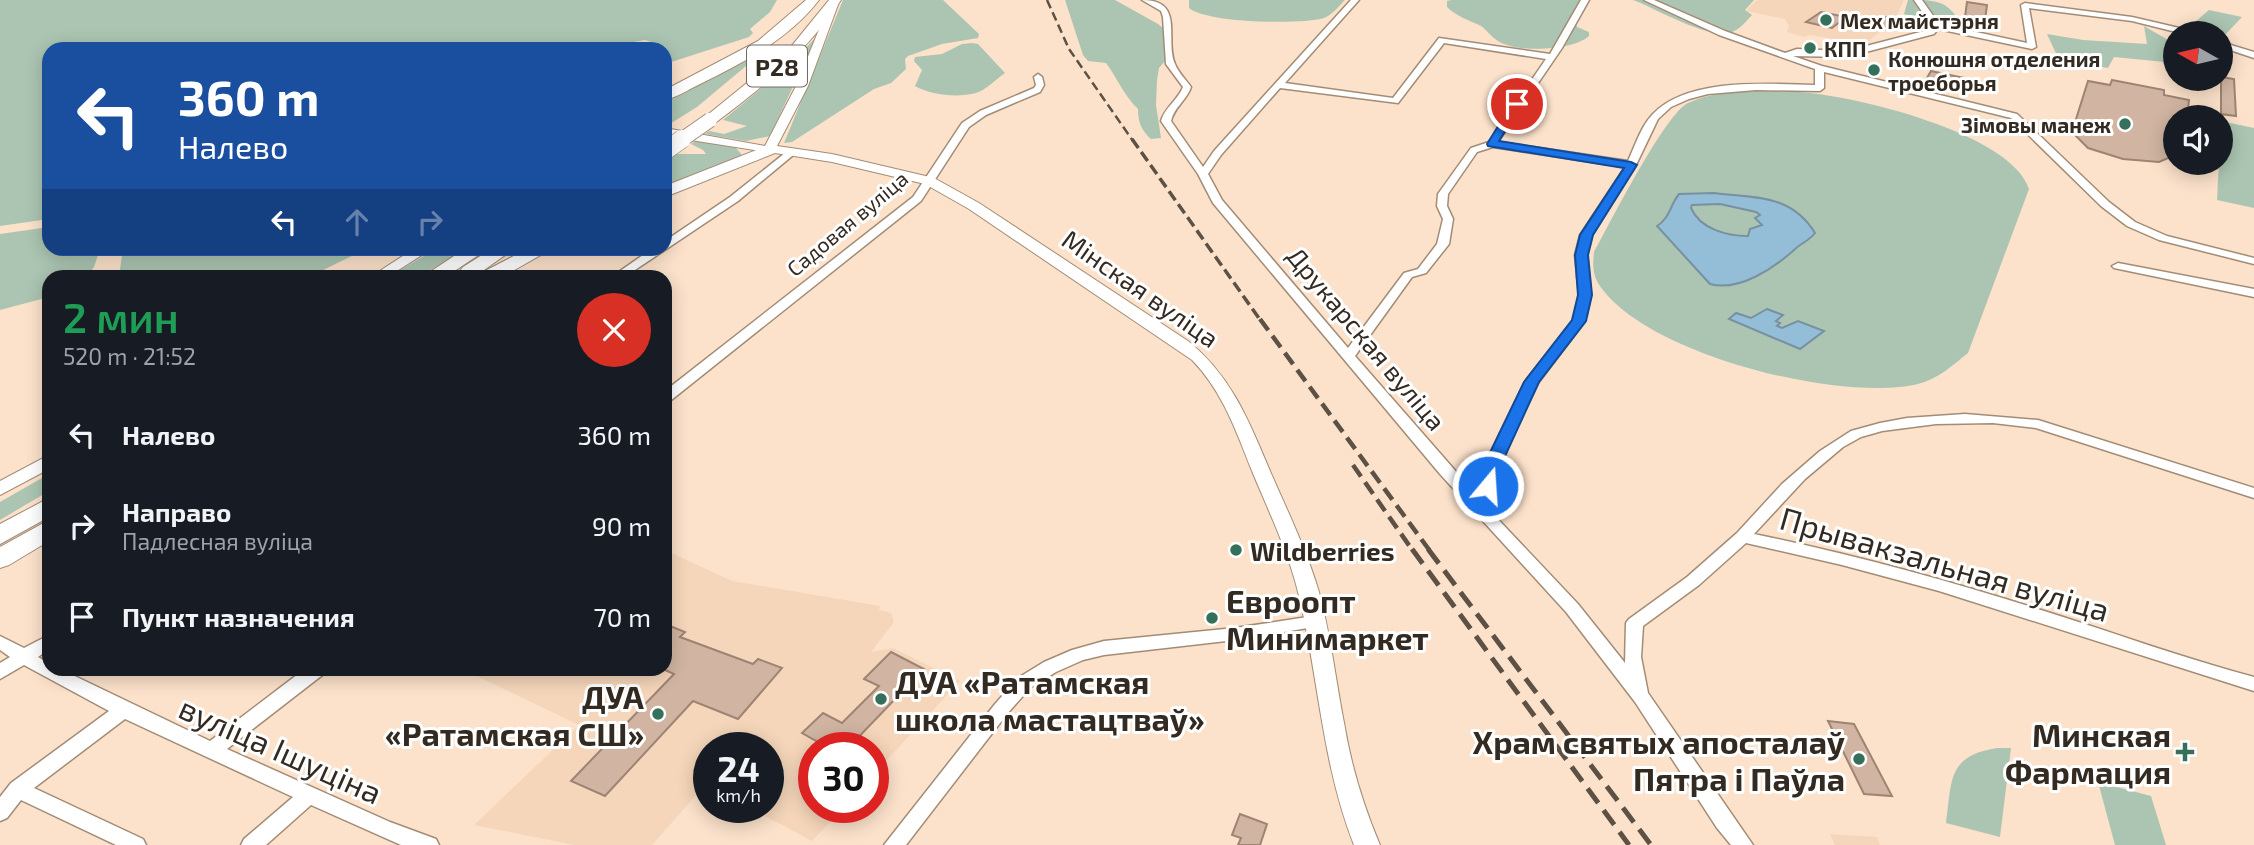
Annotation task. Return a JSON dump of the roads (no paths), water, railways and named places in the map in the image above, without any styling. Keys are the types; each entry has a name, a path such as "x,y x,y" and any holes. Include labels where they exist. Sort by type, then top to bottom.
{"highway":[{"path":"672,92 739,59 779,34 815,0"},
{"name":"Р28","path":"672,145 792,33 815,0"},
{"name":"Р28","path":"672,134 702,119 786,58 821,20 834,1"},
{"path":"672,189 769,150"},
{"path":"444,270 467,256"},
{"path":"471,270 493,256"},
{"path":"502,270 529,256"},
{"path":"0,535 42,510"},
{"path":"0,559 42,533"},
{"path":"0,569 42,533"}],"street":[{"name":"Друкарская вуліца","path":"1146,0 1164,10 1170,64 1186,87 1185,95 1169,110 1166,121 1203,174 1217,201 1349,355 1404,424 1573,608 1641,697 1724,822 1743,845"},
{"path":"1203,174 1217,153 1355,0"},
{"path":"1492,144 1551,57 1585,0"},
{"path":"1648,0 1722,33 1819,68 2014,116 2105,204 2131,224 2163,238 2254,261"},
{"path":"1918,0 1936,26 2032,47 2024,3 2132,19 2163,27"},
{"path":"769,150 802,86 834,1"},
{"path":"1786,56 1797,52 1854,52 1931,32 1936,26"},
{"path":"1279,86 1395,100 1442,40 1551,57"},
{"path":"2233,48 2254,55"},
{"path":"1486,513 1491,467 1532,382 1565,335 1579,321 1585,295 1581,255 1586,235 1631,165 1655,117 1680,98 1691,94 1820,88 1819,68"},
{"name":"Садовая вуліца","path":"672,392 917,199 965,125 983,113 1037,90 1040,85 1038,77"},
{"name":"Мінская вуліца","path":"672,133 769,150 793,151 929,181 974,206 1182,344 1219,378 1234,403 1287,537 1314,622 1339,767 1354,816 1367,845"},
{"path":"1349,355 1408,275 1422,271 1443,244 1448,219 1442,206 1443,194 1474,150 1492,144 1631,165"},
{"path":"672,241 734,199 793,151"},
{"path":"389,270 413,256"},
{"path":"628,270 649,256"},
{"path":"2119,266 2254,293"},
{"path":"1742,537 1760,516 1840,442 1891,425 1970,417 2038,424 2254,493"},
{"path":"0,489 42,465"},
{"name":"Прывакзальная вуліца","path":"1641,697 1632,657 1634,624 1693,581 1742,537 1805,549 1993,602 2190,668 2254,684"},
{"path":"894,845 1001,709 1024,683 1050,667 1077,655 1104,648 1314,622"},
{"name":"вуліца Ішуціна","path":"0,642 42,667"},
{"path":"0,672 42,645"},
{"name":"вуліца Ішуціна","path":"58,676 122,710 308,796 411,840 429,845"},
{"path":"211,751 309,676"},
{"path":"0,812 18,789 122,710"},
{"path":"18,789 136,845"},
{"path":"250,845 308,796"}],"water":[{"path":"1714,193 1771,200 1795,211 1815,233 1777,264 1755,277 1733,285 1710,284 1657,226 1665,219 1679,194","holes":["1720,204 1760,215 1755,218 1762,225 1750,229 1748,236 1740,236 1707,226 1691,208 1692,205"]},
{"path":"1767,309 1783,315 1776,321 1780,323 1777,326 1782,328 1798,321 1824,331 1800,349 1729,319 1736,313 1751,318"}],"railway":[{"path":"1047,0 1069,49 1133,141"},
{"path":"1132,139 1261,321"},
{"path":"1260,319 1430,551"},
{"path":"1353,465 1413,551"},
{"path":"1412,549 1629,845"},
{"path":"1428,549 1651,845"}],"place":[{"name":"Мех майстэрня","path":"1826,20"},
{"name":"КПП","path":"1810,48"},
{"name":"Конюшня отделения троеборья","path":"1874,70"},
{"name":"Зімовы манеж","path":"2125,124"},
{"name":"Wildberries","path":"1236,550"},
{"name":"Евроопт Минимаркет","path":"1212,618"},
{"name":"ДУА «Ратамская школа мастацтваў»","path":"881,699"},
{"name":"ДУА «Ратамская СШ»","path":"658,714"},
{"name":"Минская Фармация","path":"2185,752"},
{"name":"Храм святых апосталаў Пятра і Паўла","path":"1859,759"}]}
